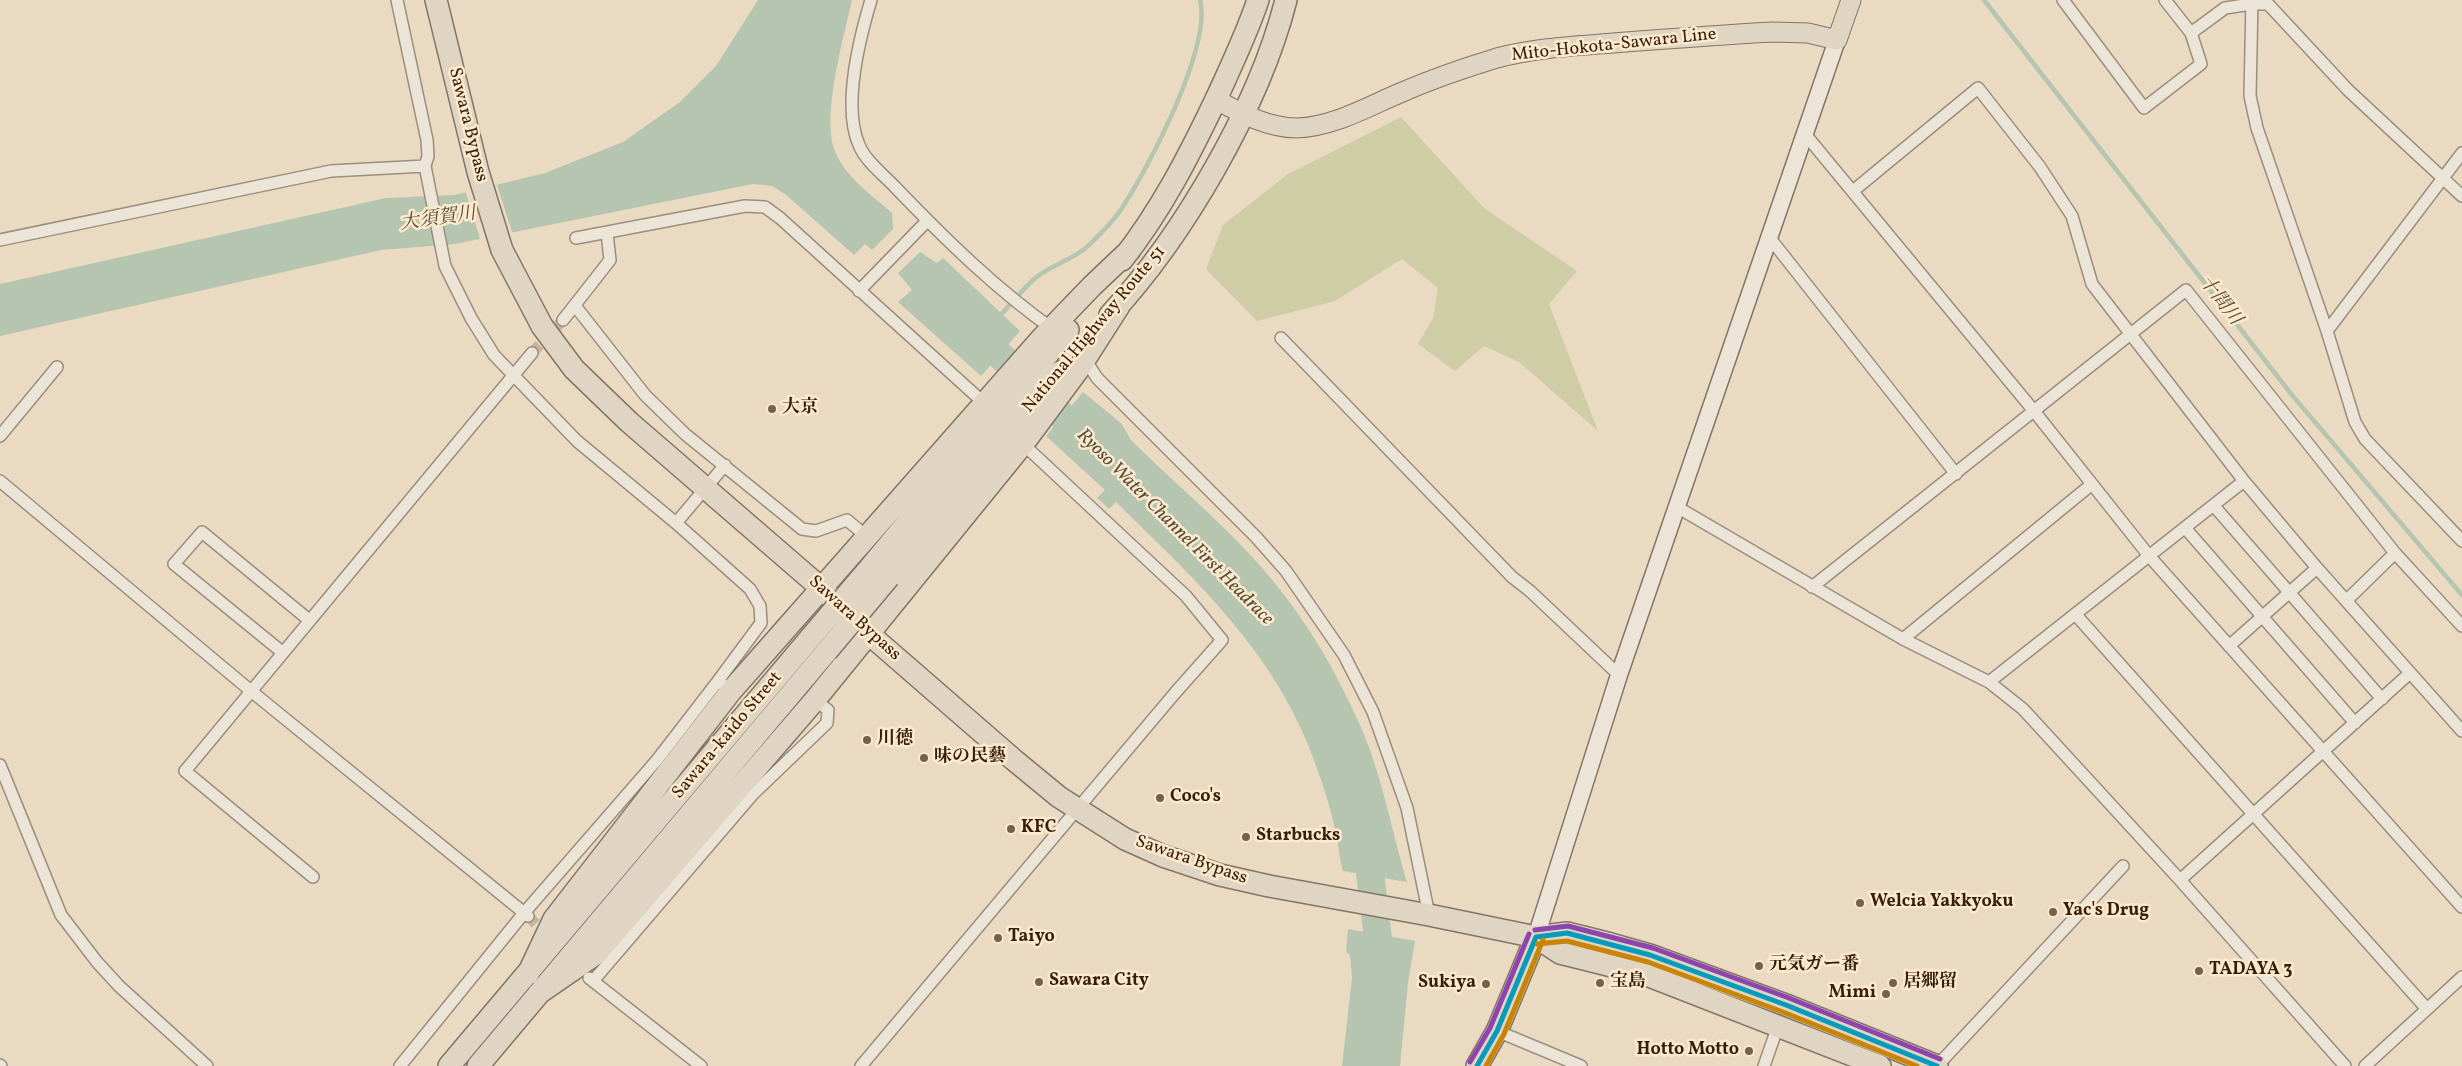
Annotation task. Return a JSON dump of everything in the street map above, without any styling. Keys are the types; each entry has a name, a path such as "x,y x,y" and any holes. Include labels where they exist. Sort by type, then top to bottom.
{"highway":[{"name":"Sawara Bypass","path":"436,0 478,172 502,250 542,326 574,369 629,422 821,588 869,634 1014,760 1078,810 1125,839 1163,856 1220,875 1536,937"},
{"name":"National Highway Route 51","path":"1065,349 1092,286 1130,250 1165,201 1216,100 1258,0"},
{"name":"National Highway Route 51","path":"1065,349 1119,306 1154,264 1188,214 1242,114 1272,49 1286,0"},
{"path":"539,992 598,953 815,700 869,634 1010,416 1065,349"},
{"path":"528,974 554,919 724,686 821,588 866,536 1010,416 1065,349"},
{"name":"Sawara-kaido Street","path":"483,1060 827,650 881,570 1010,416"},
{"name":"Sawara-kaido Street","path":"449,1066 811,637 881,570"},
{"path":"1536,937 1567,933 1650,955 1786,1005 1937,1066"},
{"path":"1536,937 1560,953 1644,974 1880,1066"},
{"path":"1477,1066 1497,1031 1536,937"}],"main road":[{"path":"1837,40 1851,0"},
{"name":"Mito-Hokota-Sawara Line","path":"1216,100 1242,114 1276,126 1298,128 1320,124 1356,112 1447,73 1500,58 1540,50 1772,32 1808,33 1837,40"}],"street":[{"path":"397,0 427,140 426,172 445,266 471,318 494,355 577,441 676,523 750,589 760,606 761,623 724,686 657,760 400,1066"},
{"path":"871,0 864,24 851,112 859,146 868,159 927,221 1098,378 1256,537 1286,571 1344,655 1374,712 1407,808 1425,914"},
{"path":"2063,0 2144,108 2201,64 2192,33 2165,0"},
{"path":"2192,33 2225,8 2252,2 2270,2 2348,90 2462,196"},
{"path":"2252,2 2250,96 2257,128 2327,331 2355,422 2365,439 2462,541"},
{"path":"1536,937 1619,675 1837,40"},
{"path":"1853,191 1978,88 2040,167 2072,216 2092,284 2244,481 2346,601 2410,673 2460,724"},
{"path":"1805,134 2034,411 2150,557 2462,908"},
{"path":"2327,331 2462,153"},
{"path":"0,240 331,171 426,172"},
{"path":"576,238 745,206 765,207 780,218 859,291 1010,416 1186,596 1222,640 1175,693 862,1066"},
{"path":"859,291 927,221"},
{"path":"564,320 610,260 607,233"},
{"path":"1769,237 1956,474"},
{"path":"1812,587 2186,290 2395,552 2462,626"},
{"path":"576,306 645,395 684,434 725,465 802,529 816,531 847,520 866,536"},
{"path":"1281,338 1512,577 1530,590 1619,675"},
{"path":"313,877 185,771 532,353"},
{"path":"0,436 57,367"},
{"path":"676,523 725,465"},
{"path":"0,481 251,690 526,914"},
{"path":"1989,682 2186,529 2244,481"},
{"path":"1903,639 2092,484"},
{"path":"2214,506 2382,699"},
{"path":"1677,507 1903,639 1989,682 2023,709 2180,880 2346,1066"},
{"path":"2186,529 2355,723"},
{"path":"282,652 174,564 202,532 309,620"},
{"path":"2346,601 2395,552"},
{"path":"2229,646 2317,568"},
{"path":"2076,615 2427,1010"},
{"path":"2180,880 2410,673"},
{"path":"700,1066 591,979 753,794 827,723 828,710 815,700"},
{"path":"0,765 61,915 97,962 119,986 207,1066"},
{"path":"1937,1066 2123,866"},
{"path":"2364,1066 2462,977"},
{"path":"1764,1066 1786,1005"},
{"path":"1497,1031 1580,1066"}],"shaded area":[{"path":"1401,117 1484,208 1577,271 1549,304 1598,431 1519,362 1484,346 1455,371 1418,344 1433,318 1438,288 1402,259 1335,301 1257,321 1206,269 1223,225 1288,174"}],"water":[{"name":"大須賀川","path":"758,0 852,0 835,76 832,98 831,136 835,151 845,169 892,213 893,229 872,250 865,244 854,255 785,194 772,186 753,184 455,244 381,250 0,336 0,284 386,198 455,195 545,173 623,142 680,102 716,66"},
{"path":"920,252 937,263 943,258 1020,331 981,376 898,302 912,290 898,273"},
{"path":"1083,392 1121,423 1131,440 1240,544 1286,597 1310,631 1341,686 1367,742 1380,782 1407,882 1343,871 1331,812 1309,747 1292,710 1272,676 1226,614 1200,586 1116,502 1109,509 1097,498 1105,490 1046,436"},
{"path":"1348,929 1415,941 1408,983 1400,1066 1342,1066 1352,978 1350,956 1346,951"}],"pier":[{"path":"496,182 513,235 481,242 465,190"}],"waterway":[{"path":"998,318 1040,274 1076,255 1089,245 1111,223 1122,208 1162,136 1188,75 1197,46 1201,20 1200,0"},
{"name":"十間川","path":"1984,0 2292,395 2462,595"},
{"name":"Ryoso Water Channel First Headrace","path":"973,329 1089,442"},
{"name":"Ryoso Water Channel First Headrace","path":"1366,839 1380,956 1379,970"}],"tunnel":[{"path":"532,353 563,320"},
{"path":"528,916 572,961"}],"transit line":[{"path":"1535,930 1568,926 1653,948 1789,998 1940,1059"},
{"path":"1536,937 1567,933 1650,955 1786,1005 1937,1066"},
{"path":"1470,1062 1490,1028 1529,934"},
{"path":"1477,1066 1497,1031 1536,937"},
{"path":"1486,1066 1504,1034 1543,940"},
{"path":"1537,944 1567,941 1648,962 1783,1012 1917,1066"}],"place":[{"name":"大京","path":"772,409"},
{"name":"川徳","path":"867,740"},
{"name":"味の民藝","path":"924,758"},
{"name":"Coco's","path":"1160,798"},
{"name":"KFC","path":"1011,829"},
{"name":"Starbucks","path":"1246,837"},
{"name":"Welcia Yakkyoku","path":"1860,903"},
{"name":"Yac's Drug","path":"2053,912"},
{"name":"Taiyo","path":"998,938"},
{"name":"元気ガー番","path":"1759,966"},
{"name":"TADAYA 3","path":"2199,971"},
{"name":"Sawara City","path":"1039,982"},
{"name":"宝島","path":"1600,983"},
{"name":"居郷留","path":"1893,983"},
{"name":"Sukiya","path":"1486,984"},
{"name":"Mimi","path":"1886,994"},
{"name":"Hotto Motto","path":"1749,1051"}]}
